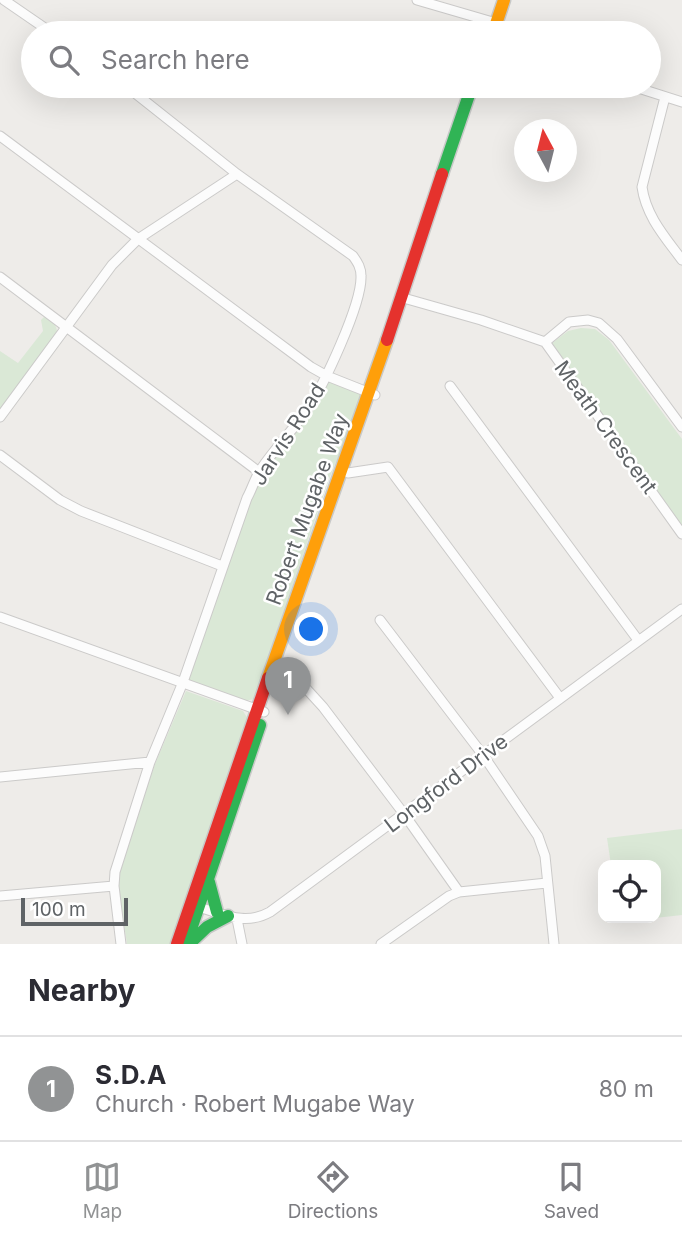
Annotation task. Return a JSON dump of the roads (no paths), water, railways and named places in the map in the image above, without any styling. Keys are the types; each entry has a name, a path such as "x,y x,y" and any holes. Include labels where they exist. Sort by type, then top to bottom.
{"main road":[{"path":"497,21 504,0"},
{"name":"Robert Mugabe Way","path":"276,668 372,394 468,98"},
{"name":"Robert Mugabe Way","path":"404,298 476,98"},
{"name":"Robert Mugabe Way","path":"177,944 204,877 260,710 348,473 372,394"},
{"path":"188,944 207,927 227,916 204,877"},
{"name":"Robert Mugabe Way","path":"188,944 204,877"}],"street":[{"path":"4,0 35,21"},
{"path":"416,0 475,21"},
{"path":"661,96 682,102"},
{"path":"665,97 642,187 647,209 682,260"},
{"name":"Jarvis Road","path":"121,944 114,886 118,857 150,762 183,682 222,566 259,472 307,410 327,376 360,286 358,263 353,256 237,174 141,98"},
{"path":"0,136 311,367 372,394"},
{"path":"0,417 112,265 138,239 237,174"},
{"path":"0,277 259,472"},
{"path":"404,298 545,342"},
{"name":"Meath Crescent","path":"682,427 618,339 599,323 588,320 569,322 545,342 682,534"},
{"path":"450,386 638,640"},
{"path":"0,455 60,500 222,566"},
{"path":"348,473 388,467 559,698"},
{"name":"Longford Drive","path":"198,907 250,920 270,912 682,609"},
{"path":"0,617 260,710"},
{"path":"380,620 483,755 538,836 545,856 554,944"},
{"path":"276,668 307,688 323,706 459,892"},
{"path":"0,777 150,762"},
{"path":"381,944 434,904 459,892 547,883"},
{"path":"0,896 114,886"},
{"path":"182,926 198,907"},
{"path":"227,916 242,944"}],"place":[{"name":"S.D.A","path":"288,715"}]}
